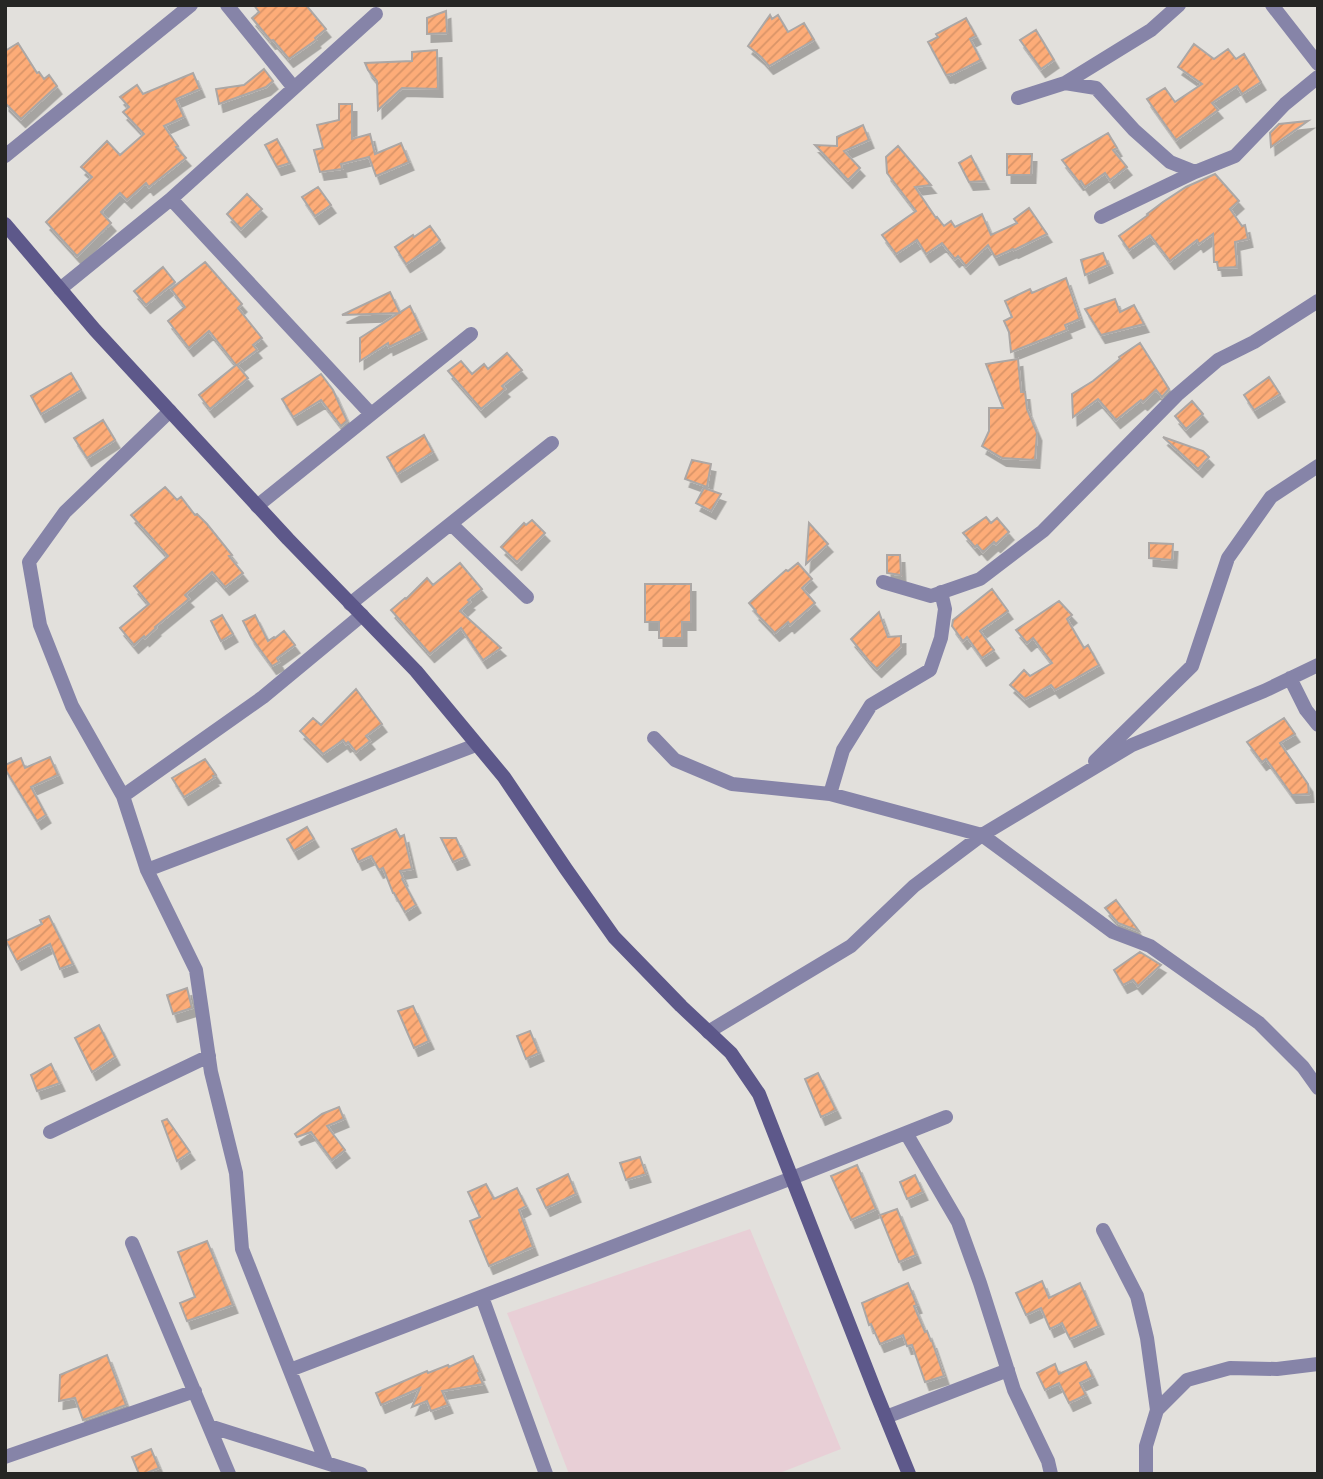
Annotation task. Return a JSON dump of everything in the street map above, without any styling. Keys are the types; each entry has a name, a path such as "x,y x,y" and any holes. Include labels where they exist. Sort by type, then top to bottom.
{"street":[{"path":"5,156 191,5"},
{"path":"227,5 294,88"},
{"path":"1018,98 1065,83 1151,30 1179,5"},
{"path":"1272,5 1318,64"},
{"path":"60,289 171,199 376,14"},
{"path":"1101,217 1235,156 1285,104 1318,77"},
{"path":"1065,83 1096,88 1134,130 1170,162 1195,172"},
{"path":"171,199 372,414"},
{"path":"5,224 95,330 257,506 415,671 504,777 614,937 731,1053 759,1094 909,1474"},
{"path":"883,582 931,596 980,579 1043,531 1177,395 1218,360 1254,342 1318,301"},
{"path":"257,506 471,334"},
{"path":"170,411 65,512 29,562 40,625 67,694 123,796 147,870 196,970 209,1056 236,1173 242,1249 326,1462"},
{"path":"350,604 552,443"},
{"path":"1076,779 1192,666 1228,558 1270,497 1318,466"},
{"path":"451,524 527,597"},
{"path":"830,794 844,750 871,705 930,670 941,638 945,609 941,592"},
{"path":"123,796 263,697 362,615"},
{"path":"708,1032 851,946 914,886 982,835 1132,745 1264,691 1318,665"},
{"path":"1290,678 1306,710 1318,725"},
{"path":"654,738 675,760 732,784 830,794 982,835 1113,932 1150,946 1259,1023 1303,1067 1318,1088"},
{"path":"147,870 476,744"},
{"path":"50,1132 209,1056"},
{"path":"290,1370 946,1117"},
{"path":"906,1133 958,1222 1014,1390 1048,1461 1051,1474"},
{"path":"1103,1230 1137,1296 1147,1338 1157,1410 1146,1446 1146,1474"},
{"path":"132,1242 229,1474"},
{"path":"482,1297 546,1474"},
{"path":"1157,1410 1187,1380 1230,1368 1277,1369 1318,1364"},
{"path":"886,1417 1008,1370"},
{"path":"5,1457 195,1391"},
{"path":"209,1426 360,1474"}],"shaded area":[{"path":"750,1229 841,1449 777,1474 569,1474 507,1313"}],"building":[{"path":"254,5 306,5 326,29 316,40 289,59 252,18 259,12"},
{"path":"446,11 447,33 427,34 427,18"},
{"path":"770,15 772,19 778,15 788,32 804,23 814,40 769,66 748,46"},
{"path":"966,18 976,36 970,39 981,60 946,75 928,42 938,37 936,34"},
{"path":"1036,30 1054,60 1041,69 1020,40"},
{"path":"18,43 37,73 44,79 49,75 57,86 21,119 5,103 5,51"},
{"path":"1194,44 1214,59 1228,49 1236,59 1244,54 1261,82 1242,94 1237,86 1212,103 1218,110 1176,140 1147,99 1165,88 1175,102 1202,84 1178,67"},
{"path":"437,50 438,89 402,88 378,110 377,81 365,63 412,61 412,52"},
{"path":"264,69 273,81 266,87 219,104 216,89 244,85"},
{"path":"193,73 200,89 176,99 184,117 164,126 186,158 149,187 146,183 127,200 120,193 101,212 111,223 77,256 46,222 92,177 81,167 107,141 120,155 144,134 123,112 129,107 120,97 137,85 143,94"},
{"path":"339,104 352,104 352,139 370,134 375,154 401,143 409,162 376,176 369,157 341,164 342,169 320,172 314,150 323,148 317,125 339,120"},
{"path":"1308,121 1271,147 1270,133 1279,124"},
{"path":"863,125 869,140 844,151 860,168 848,180 815,145 837,146 837,137"},
{"path":"1108,133 1117,148 1113,150 1127,167 1110,180 1105,173 1085,187 1062,160"},
{"path":"277,139 290,163 277,167 265,145"},
{"path":"898,146 931,185 915,187 944,226 951,221 955,227 982,214 991,235 1017,223 1014,219 1029,208 1047,234 995,257 988,245 966,266 958,256 955,259 942,243 926,254 917,240 896,254 882,235 916,211 887,173 886,157"},
{"path":"1007,154 1032,154 1031,175 1007,175"},
{"path":"971,156 984,181 969,182 959,163"},
{"path":"1215,174 1239,201 1230,209 1242,226 1245,225 1248,239 1235,242 1237,267 1218,268 1217,262 1214,262 1213,234 1199,244 1197,240 1170,261 1150,235 1129,250 1119,236 1186,187"},
{"path":"318,187 331,205 315,216 302,197"},
{"path":"247,194 262,209 241,229 227,214"},
{"path":"430,226 440,240 406,264 395,247"},
{"path":"1103,253 1108,265 1085,275 1081,260"},
{"path":"205,262 242,304 238,308 262,338 253,345 257,350 237,365 248,378 210,409 199,395 236,365 209,331 189,348 168,321 185,307 171,289"},
{"path":"163,267 175,282 146,305 134,291"},
{"path":"1066,278 1080,319 1065,325 1067,330 1011,352 1009,332 1004,321 1012,317 1005,301 1030,289 1032,293"},
{"path":"390,292 400,313 342,315"},
{"path":"1115,299 1120,312 1134,305 1144,324 1101,335 1085,309"},
{"path":"410,306 422,331 389,347 388,343 360,361 360,338"},
{"path":"1140,343 1169,389 1162,397 1156,390 1116,420 1098,399 1073,417 1072,394 1093,381 1120,359 1119,357"},
{"path":"507,353 522,370 502,386 505,389 481,409 448,371 461,361 472,374 484,364 488,369"},
{"path":"1018,359 1021,392 1025,392 1027,409 1037,433 1035,460 1002,458 982,446 989,431 989,408 1003,408 986,364"},
{"path":"71,373 81,390 41,414 31,396"},
{"path":"321,374 333,390 347,421 341,426 321,400 293,417 282,399"},
{"path":"1269,377 1280,394 1254,410 1244,395"},
{"path":"1192,401 1203,414 1186,429 1175,416"},
{"path":"103,420 115,440 87,458 74,438"},
{"path":"424,435 433,452 397,474 387,457"},
{"path":"1163,437 1203,451 1209,457 1198,469"},
{"path":"692,460 711,464 707,487 685,479"},
{"path":"165,487 177,500 181,497 195,515 207,524 243,573 225,587 212,572 185,595 189,599 134,645 120,628 149,604 134,586 168,556 131,515"},
{"path":"704,488 721,494 711,511 696,503"},
{"path":"986,517 991,523 997,518 1009,532 983,552 963,533"},
{"path":"532,520 545,533 517,562 501,547 524,523 526,525"},
{"path":"809,523 828,544 806,564"},
{"path":"1149,543 1173,544 1172,560 1149,558"},
{"path":"887,555 900,555 901,575 887,573"},
{"path":"460,563 482,589 468,600 470,602 460,611 501,648 483,660 461,628 430,654 391,610 427,578 433,585"},
{"path":"798,563 812,579 802,588 815,603 790,625 788,622 775,633 749,603 786,570"},
{"path":"645,584 691,584 691,622 682,622 682,638 659,638 659,622 645,622"},
{"path":"992,589 1008,611 980,631 994,650 982,658 967,637 963,641 952,626 953,620"},
{"path":"1059,601 1072,615 1067,619 1084,648 1088,645 1099,665 1055,690 1051,685 1025,699 1010,685 1024,670 1030,676 1052,663 1033,638 1027,643 1016,630"},
{"path":"879,612 888,637 901,636 901,646 877,669 851,639"},
{"path":"222,615 233,634 221,641 211,621"},
{"path":"255,615 268,641 284,631 295,645 277,658 279,662 272,666 243,621"},
{"path":"356,689 382,724 366,736 370,741 356,752 343,740 323,754 300,731 313,718 321,725"},
{"path":"1284,718 1295,734 1280,743 1308,784 1309,794 1292,795 1266,759 1262,762 1247,742"},
{"path":"50,757 58,775 31,787 46,815 37,821 5,765 21,758 25,768"},
{"path":"205,759 216,775 184,797 172,778"},
{"path":"307,827 314,839 294,851 287,839"},
{"path":"396,829 400,837 404,835 412,869 400,871 402,879 416,905 405,912 393,893 383,868 379,870 371,856 358,862 352,849"},
{"path":"441,838 456,838 465,857 453,862"},
{"path":"1116,900 1139,931 1118,923 1105,908"},
{"path":"49,916 73,964 60,969 50,944 17,962 6,941 42,924 40,920"},
{"path":"1140,952 1161,965 1138,986 1133,980 1123,985 1114,970"},
{"path":"187,988 192,1008 173,1014 167,995"},
{"path":"413,1006 429,1041 414,1048 398,1011"},
{"path":"99,1025 115,1057 92,1072 75,1038"},
{"path":"530,1031 539,1053 526,1059 517,1036"},
{"path":"51,1064 60,1083 37,1091 31,1075"},
{"path":"818,1073 836,1110 821,1117 805,1079"},
{"path":"339,1107 344,1119 327,1126 345,1150 332,1160 311,1132 297,1137 295,1134 322,1114"},
{"path":"167,1119 190,1152 177,1161 162,1121"},
{"path":"640,1157 646,1174 626,1180 620,1163"},
{"path":"857,1165 876,1209 851,1220 831,1176"},
{"path":"568,1174 576,1194 546,1208 537,1189"},
{"path":"915,1175 923,1192 907,1199 900,1182"},
{"path":"486,1184 494,1199 517,1188 526,1206 519,1210 533,1247 489,1266 470,1221 480,1217 468,1192"},
{"path":"897,1209 916,1255 899,1262 880,1215"},
{"path":"207,1241 233,1305 187,1321 180,1303 195,1297 178,1252"},
{"path":"1042,1281 1049,1298 1080,1283 1099,1326 1070,1339 1062,1323 1050,1329 1041,1308 1026,1315 1016,1293"},
{"path":"908,1283 917,1305 914,1306 925,1332 927,1331 932,1341 944,1376 925,1382 912,1345 907,1346 903,1335 880,1344 871,1324 869,1325 862,1303"},
{"path":"107,1355 126,1405 83,1420 75,1398 59,1401 60,1375"},
{"path":"473,1356 483,1384 442,1391 448,1405 431,1411 427,1401 412,1407 420,1388 381,1405 376,1393 427,1371 428,1373 448,1365 449,1367"},
{"path":"1086,1362 1093,1377 1080,1383 1086,1395 1069,1403 1059,1383 1045,1390 1037,1373 1055,1364 1059,1374"},
{"path":"151,1449 159,1468 139,1474 132,1457"}]}
